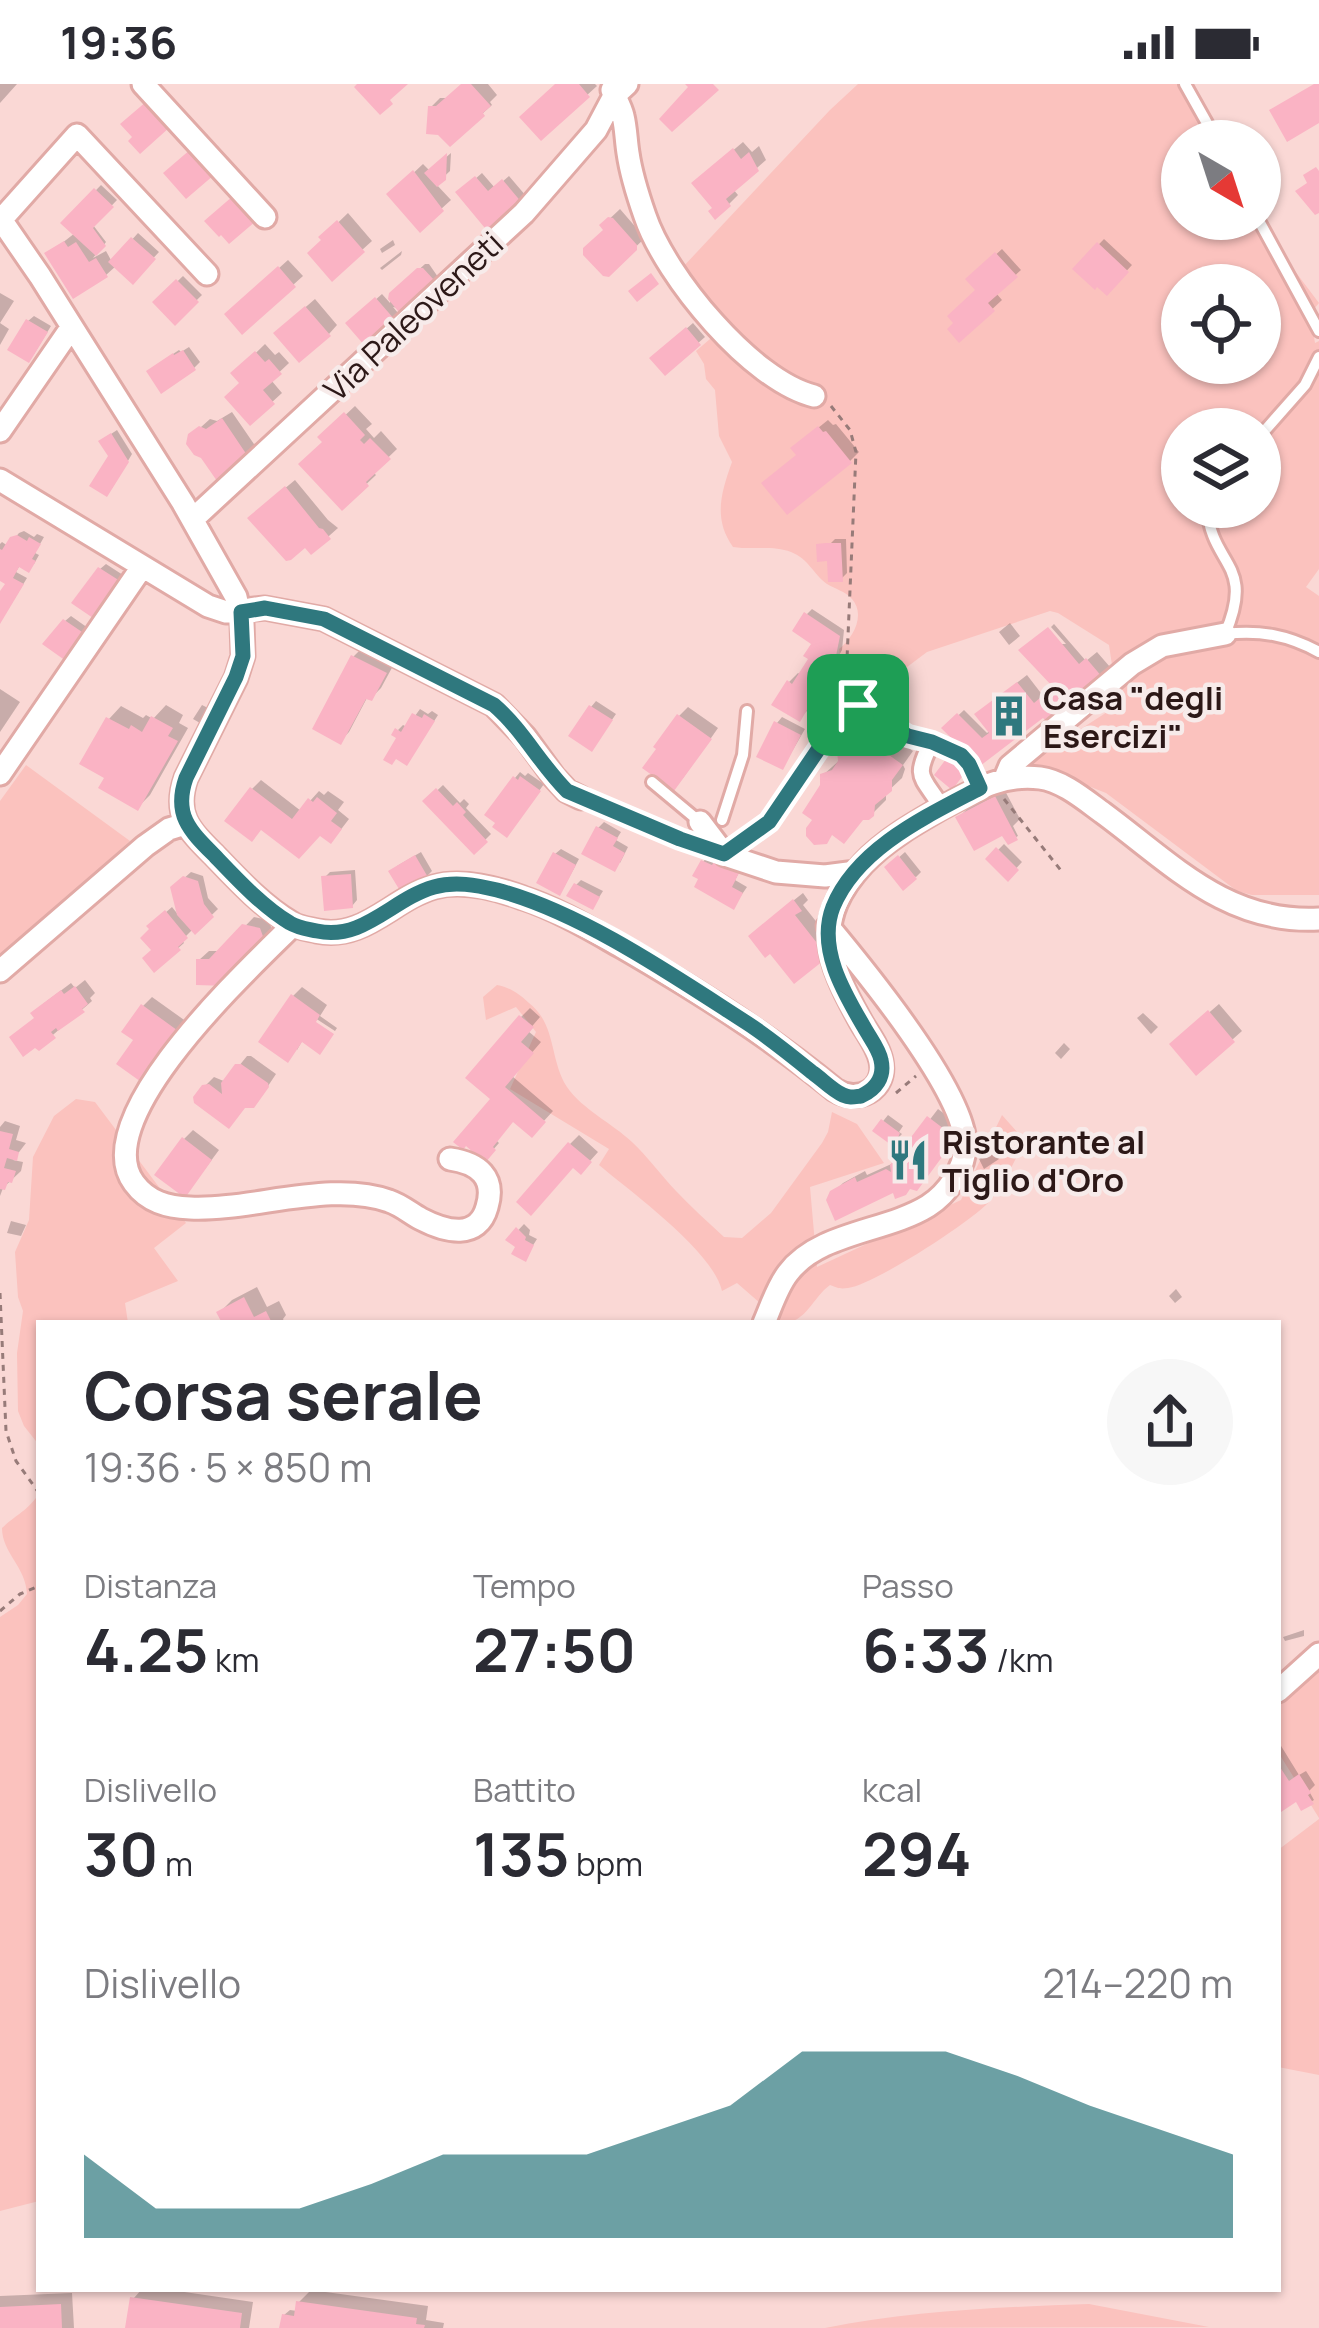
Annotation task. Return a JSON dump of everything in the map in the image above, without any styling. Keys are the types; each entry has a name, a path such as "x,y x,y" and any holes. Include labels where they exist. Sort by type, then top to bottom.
{"street":[{"path":"143,84 265,218"},
{"path":"617,88 628,157 645,218 667,261 728,339 783,383 814,396"},
{"name":"Via Paleoveneti","path":"193,519 524,213 596,130 617,88"},
{"path":"207,274 77,135 1,219 193,519 241,612 243,656 181,792 185,824 244,885 293,925 329,934 350,931 413,895 455,884 525,898 597,933 702,995 841,1094 861,1096 878,1083 880,1056 838,976 828,931 834,905 856,872 884,845 992,783 1132,664 1162,646 1225,634"},
{"path":"0,431 71,328"},
{"path":"0,480 208,606 226,612 265,608 324,619 494,705 526,737 567,791 581,797"},
{"path":"0,774 142,567"},
{"path":"769,822 852,701 908,736 961,755 992,783 1041,778 1060,785 1208,891 1235,905 1268,917 1319,919"},
{"path":"932,742 920,775 942,808"},
{"path":"0,971 145,846 185,824"},
{"path":"711,836 776,872 825,876 856,872"},
{"path":"293,925 173,1053 146,1096 127,1141 130,1179 144,1195 170,1206 367,1195 388,1200 438,1227 468,1231 485,1214 491,1192 488,1179 461,1160 450,1159"},
{"path":"765,1320 785,1275 803,1256 928,1205 956,1177 966,1143 957,1114 922,1049 866,971 828,931"},
{"path":"1281,1688 1319,1654"}],"lane":[{"path":"1185,84 1205,120"},
{"path":"1269,240 1319,331"},
{"path":"1281,412 1305,385 1319,357"},
{"path":"1210,528 1236,581 1237,598 1225,634 1281,635 1319,652"},
{"path":"652,782 711,836 743,755 747,711"}],"path":[{"path":"814,396 837,411 855,440 852,701"},
{"path":"992,783 1063,873"},
{"path":"581,797 711,836"},
{"path":"0,1294 6,1431 16,1461 36,1488"},
{"path":"0,1611 36,1587"}],"shaded area":[{"path":"858,84 1192,84 1213,120 1161,120 1161,240 1274,240 1319,303 1310,314 1315,343 1319,341 1319,569 1306,587 1319,596 1319,895 1237,891 1106,793 1025,765 1118,705 1109,645 1058,613 1050,611 927,652 883,685 853,690 844,679 839,649 856,626 858,612 852,599 791,552 733,547 727,537 722,495 732,462 719,436 715,390 696,351 717,333 667,284"},
{"path":"26,765 130,841 0,958 0,801"},
{"path":"497,985 518,994 538,1012 567,1087 632,1142 724,1237 742,1238 771,1213 822,1143 832,1112 857,1124 884,1163 810,1187 817,1267 961,1200 1002,1115 1025,1141 997,1193 966,1221 879,1276 848,1288 830,1285 803,1314 780,1320 737,1283 722,1291 688,1241 599,1165 609,1149 510,1089 536,1032 516,1007 486,1020 483,997"},
{"path":"76,1099 95,1102 186,1223 154,1248 178,1281 125,1303 128,1320 36,1320 36,1441 18,1411 17,1353 23,1311 15,1252 29,1220 33,1157 54,1116"},
{"path":"36,1497 36,2202 0,2211 0,1617 27,1594 2,1528"},
{"path":"1319,1647 1319,1818 1281,1757 1281,1676"},
{"path":"1319,1819 1319,2075 1281,2068 1281,1848"},
{"path":"1089,2304 1209,2327 825,2328 989,2308"}],"building":[{"path":"408,84 380,115 354,87"},
{"path":"461,84 471,84 491,106 450,147 438,135 426,134 428,106 436,106"},
{"path":"555,84 579,84 590,97 541,141 519,117"},
{"path":"685,84 713,84 719,90 672,132 659,119 688,87"},
{"path":"1319,84 1319,123 1287,142 1281,120 1275,120 1269,110"},
{"path":"147,101 170,127 140,154 120,124"},
{"path":"733,148 741,159 749,152 759,171 726,199 731,206 715,220 708,211 712,208 691,183"},
{"path":"191,149 214,175 186,199 163,173"},
{"path":"447,153 446,180 437,187 424,173"},
{"path":"1316,167 1319,213 1315,215 1295,191 1307,183 1303,175"},
{"path":"413,170 444,211 420,233 386,194"},
{"path":"475,176 488,191 502,179 523,204 489,233 455,192"},
{"path":"94,188 114,207 93,228 106,246 96,256 60,223"},
{"path":"233,196 256,221 229,244 204,221"},
{"path":"608,217 637,245 609,277 583,255 583,248 603,230 599,225"},
{"path":"337,220 365,252 332,282 307,253"},
{"path":"131,237 156,259 133,285 108,262"},
{"path":"64,241 68,247 76,242 89,262 96,258 108,277 73,299 44,253"},
{"path":"1097,242 1129,272 1107,296 1072,269"},
{"path":"995,252 1018,277 988,303 995,311 959,343 947,329 953,323 947,316 975,290 965,279"},
{"path":"278,266 296,287 242,335 224,314"},
{"path":"423,268 434,286 404,312 398,311 389,293"},
{"path":"651,273 659,284 637,302 628,291"},
{"path":"176,279 199,302 175,326 152,302"},
{"path":"375,297 395,320 365,346 345,323"},
{"path":"305,306 331,336 299,363 273,333"},
{"path":"26,319 48,332 29,363 7,350"},
{"path":"686,327 701,345 665,376 649,358"},
{"path":"183,350 196,370 161,394 146,371"},
{"path":"255,351 282,374 263,390 275,404 250,426 224,397 239,383 230,373"},
{"path":"344,412 365,435 360,440 364,444 370,438 391,459 342,511 298,464 322,442 317,437"},
{"path":"222,418 249,458 217,481 186,444 188,434 199,426 206,429"},
{"path":"818,426 852,463 787,515 761,483 796,455 790,448"},
{"path":"111,433 129,462 107,497 89,486 108,456 98,441"},
{"path":"285,486 331,539 311,555 305,548 286,561 247,518"},
{"path":"17,535 41,544 29,573 19,567 13,578 24,584 0,624 0,591 5,584 0,581 0,549"},
{"path":"841,543 843,582 828,582 827,561 817,562 816,544"},
{"path":"98,567 120,581 93,618 71,603"},
{"path":"804,612 840,636 835,661 800,722 771,705 808,659 803,656 811,644 792,631"},
{"path":"63,619 85,634 66,661 42,644"},
{"path":"1048,627 1079,664 1086,658 1103,678 1049,724 1043,718 980,766 941,728 957,713 982,738 989,733 974,714 1017,682 1034,703 1053,687 1018,650"},
{"path":"351,655 387,673 372,701 366,699 341,745 312,729"},
{"path":"589,705 613,720 592,752 568,736"},
{"path":"412,713 435,721 407,766 396,759 392,765 383,760 396,738 391,735 395,728 401,732"},
{"path":"677,714 712,739 674,791 642,768"},
{"path":"151,716 173,728 168,736 178,741 138,811 98,788 104,778 79,764 106,717 142,732"},
{"path":"774,721 801,735 783,770 756,757"},
{"path":"858,733 903,765 892,780 892,791 875,805 874,816 863,820 844,844 832,835 827,844 814,845 806,836 812,820 802,813 820,785 820,774 832,770 838,761 837,750 849,745"},
{"path":"949,755 968,769 952,790 934,775"},
{"path":"513,776 541,791 507,838 484,815"},
{"path":"250,787 292,819 308,798 313,802 317,797 337,813 331,821 342,829 331,844 320,836 299,859 261,830 252,842 224,821"},
{"path":"436,788 453,806 457,802 488,842 474,855 422,801"},
{"path":"995,796 1018,840 1008,845 1002,836 974,851 955,817"},
{"path":"596,826 618,838 613,846 625,853 615,872 581,854"},
{"path":"996,847 1019,870 1008,882 985,859"},
{"path":"553,852 576,865 560,896 536,883"},
{"path":"415,855 429,879 402,894 388,871"},
{"path":"898,855 917,879 903,891 884,867"},
{"path":"701,860 712,865 715,860 739,873 732,887 743,893 734,910 694,887 698,879 692,876"},
{"path":"351,874 353,908 324,911 321,876"},
{"path":"183,876 198,881 204,904 214,917 195,935 177,915 170,887"},
{"path":"574,883 600,897 593,910 566,896"},
{"path":"793,899 802,911 795,915 828,957 794,984 748,936"},
{"path":"165,910 188,938 154,973 142,958 151,950 140,938"},
{"path":"242,924 260,928 266,945 228,986 196,985 196,959 209,959"},
{"path":"75,986 88,1004 82,1009 85,1012 51,1032 56,1038 39,1051 35,1048 23,1057 9,1037 34,1018 30,1013 61,990 64,994"},
{"path":"291,994 320,1015 316,1022 334,1034 320,1055 302,1042 288,1063 258,1042"},
{"path":"141,1004 181,1033 144,1084 116,1064 133,1040 121,1032"},
{"path":"1208,1010 1235,1042 1196,1076 1169,1044"},
{"path":"519,1015 534,1027 521,1042 534,1053 505,1087 546,1122 532,1138 513,1122 485,1163 466,1146 463,1150 453,1142 490,1099 465,1078"},
{"path":"235,1064 269,1087 254,1108 245,1108 229,1129 194,1103 193,1097 202,1085 209,1084 222,1094 221,1083"},
{"path":"927,1116 956,1138 917,1191 910,1189 895,1199 893,1193 835,1221 826,1200 830,1191 855,1177 857,1182 886,1169 891,1172 890,1165"},
{"path":"881,1119 900,1133 894,1147 872,1131"},
{"path":"0,1131 13,1134 9,1149 19,1152 17,1161 7,1158 4,1168 16,1171 5,1190 0,1189"},
{"path":"182,1137 212,1160 185,1198 154,1175"},
{"path":"568,1142 592,1162 581,1175 573,1168 531,1216 516,1202"},
{"path":"516,1227 534,1245 526,1262 511,1254 515,1247 505,1240"},
{"path":"244,1297 254,1317 266,1311 270,1320 220,1320 216,1312"},
{"path":"1281,1769 1289,1781 1299,1774 1314,1804 1301,1811 1296,1802 1281,1812"},
{"path":"130,2297 242,2313 240,2328 125,2328"},
{"path":"296,2301 417,2318 416,2324 425,2325 279,2328 282,2314 294,2316"},
{"path":"61,2304 62,2328 0,2328 0,2307"}],"place":[{"name":"Casa \"degli Esercizi\"","path":"1009,716"},
{"name":"Ristorante al Tiglio d'Oro","path":"908,1160"}],"route":[{"path":"265,608 324,619 494,705 511,719 567,791 724,854 769,822 824,741 858,705 908,736 961,755 980,788 869,857 834,905 827,936 831,958 882,1066 878,1083 861,1096 841,1094 702,995 597,933 525,898 455,884 413,895 350,931 329,934 293,925 214,856 185,824 181,806 186,778 243,656 241,612 265,608"}]}
